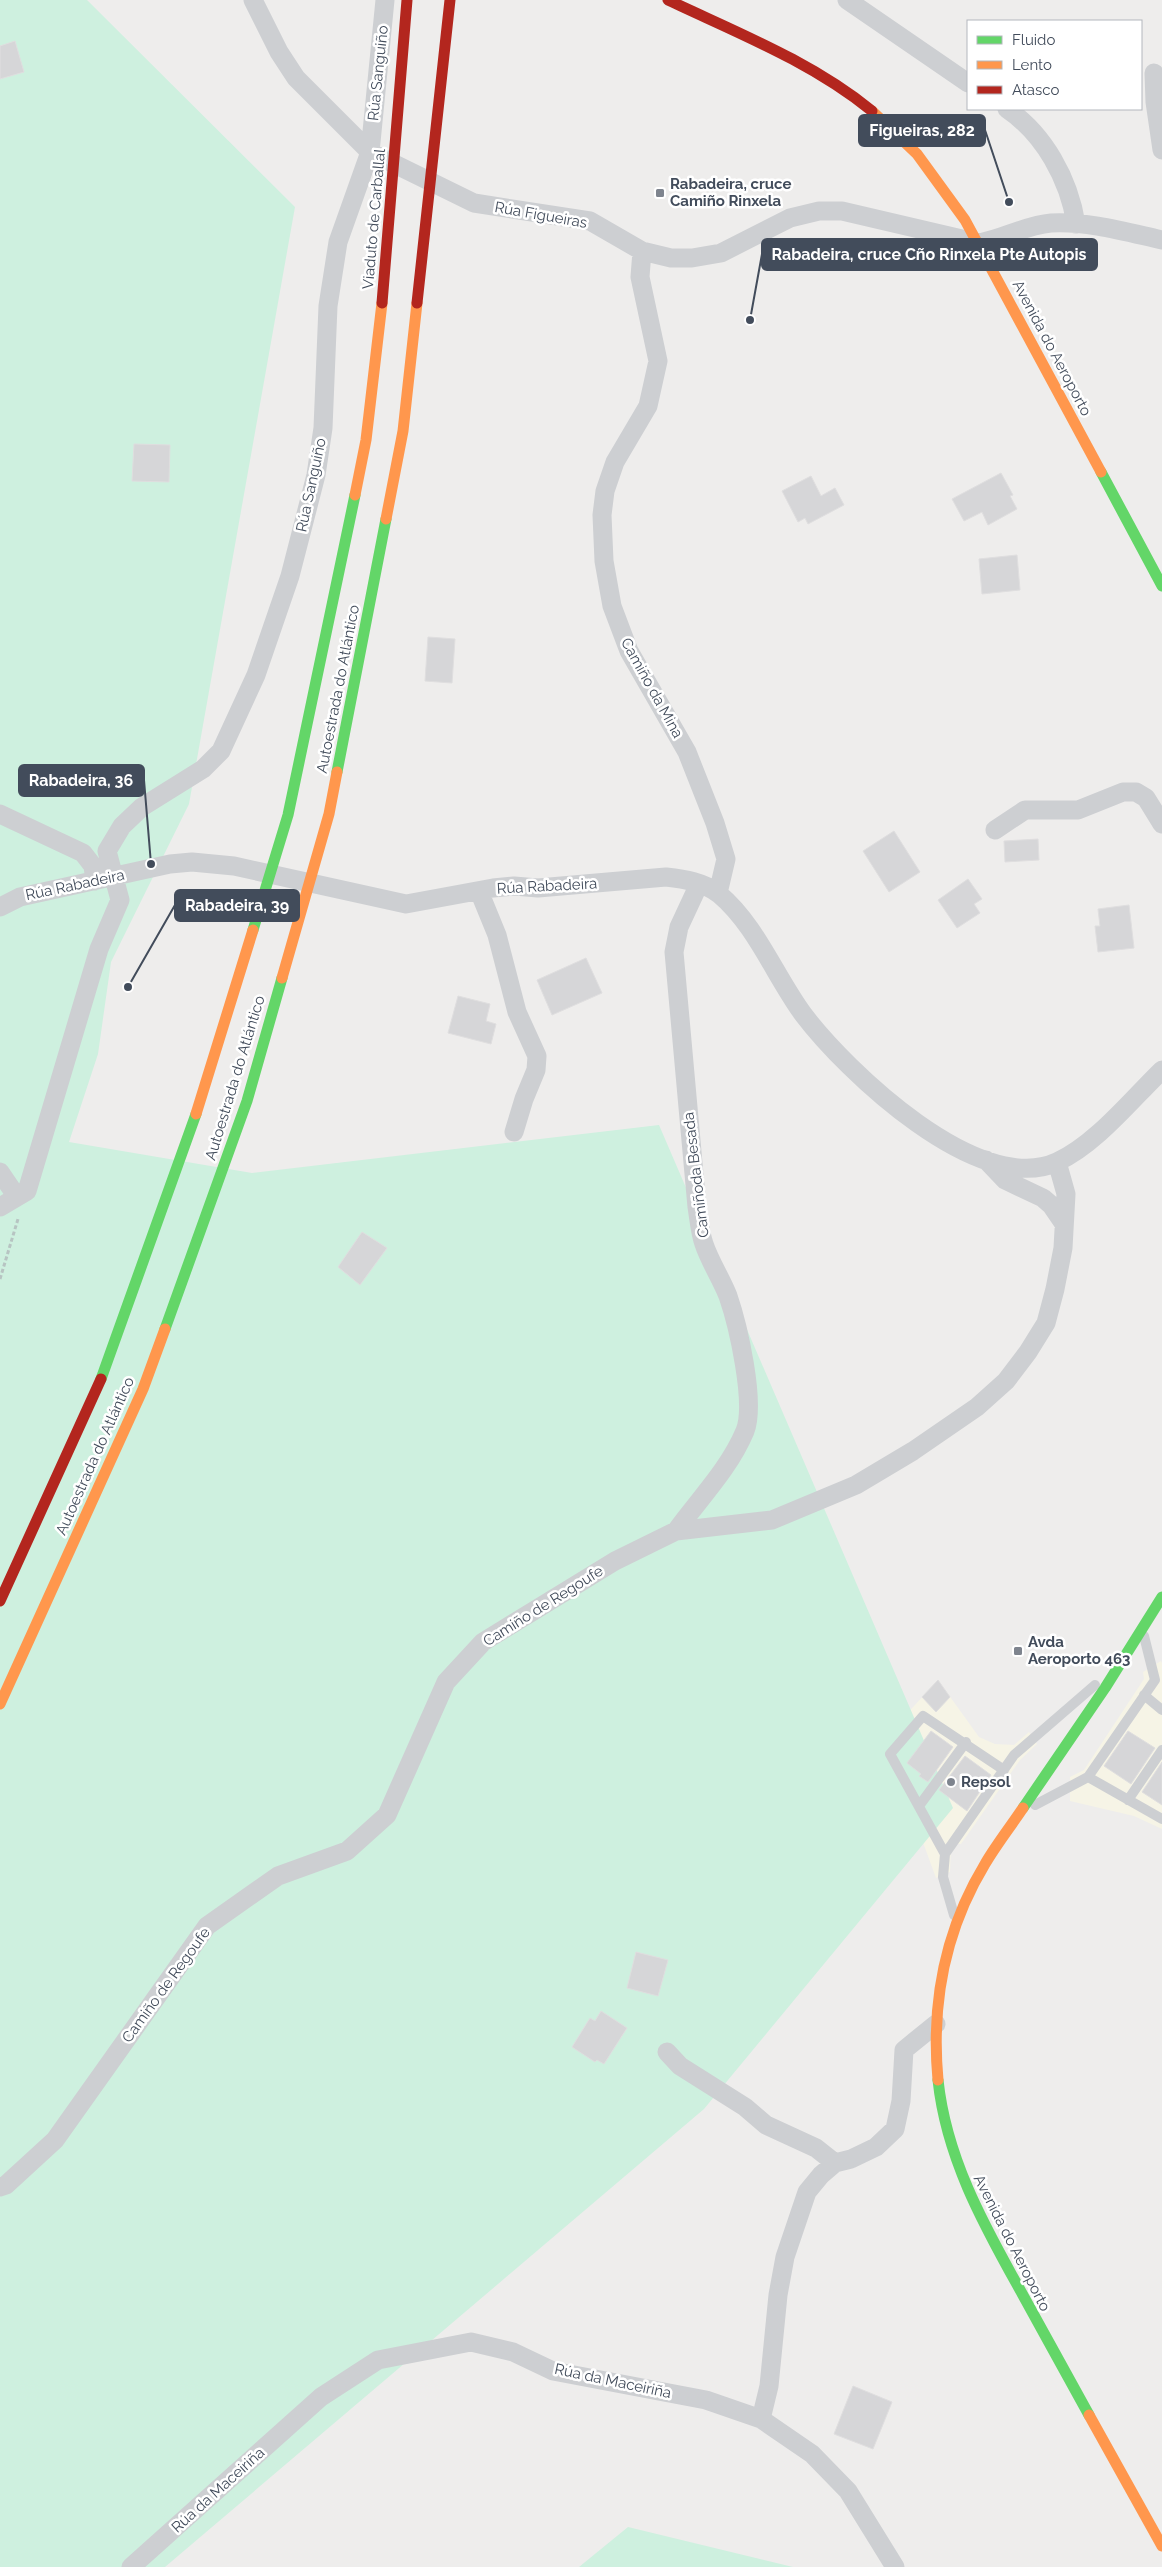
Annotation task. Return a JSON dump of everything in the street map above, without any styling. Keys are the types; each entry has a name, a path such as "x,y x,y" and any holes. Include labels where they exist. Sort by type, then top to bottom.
{"main road":[{"name":"Viaduto de Carballal","path":"366,440 380,328 407,0"},
{"name":"Autoestrada do Atlántico","path":"0,1704 143,1389 247,1101 329,814 403,431 450,0"},
{"name":"Avenida do Aeroporto","path":"668,0 741,35 834,84 894,131 927,165 958,205 1162,586"},
{"name":"Autoestrada do Atlántico","path":"0,1600 96,1392 205,1090 288,815 366,440"},
{"name":"Avenida do Aeroporto","path":"1162,1596 1118,1667 985,1864 956,1924 945,1958 936,2024 939,2096 945,2131 965,2188 1001,2259 1162,2546"}],"street":[{"name":"Rúa Figueiras","path":"253,0 278,52 296,78 370,152 474,203 590,222 642,251 672,258 692,258 721,253 790,218 819,211 842,211 979,243 999,240 1049,223 1076,224 1162,240"},
{"name":"Rúa Sanguiño","path":"116,877 110,866 107,851 122,826 142,807 203,769 221,751 256,675 290,576 316,475 323,428 328,306 338,242 370,152 385,0"},
{"path":"847,0 967,82"},
{"path":"1154,73 1155,102 1162,150"},
{"path":"1008,110 1020,118 1046,149 1064,181 1073,206 1076,224"},
{"name":"Camiño da Mina","path":"642,251 640,277 658,361 648,406 615,462 605,491 602,514 604,561 612,606 629,651 687,752 715,823 726,859 718,893"},
{"path":"995,830 1025,810 1078,810 1123,792 1136,792 1146,798 1162,824"},
{"path":"0,814 83,853 93,866 95,881"},
{"name":"Rúa Rabadeira","path":"0,907 20,897 170,864 192,862 234,866 406,904 514,886 538,888 666,877 686,879 718,893 737,913 802,1012 843,1059 875,1090 916,1124 957,1148 985,1160 1012,1168 1029,1168 1057,1162 1073,1154 1096,1135 1162,1070"},
{"path":"0,1207 22,1194 98,949 120,900 116,877"},
{"name":"Camiñoda Besada","path":"676,1531 700,1498 725,1471 746,1429 748,1396 741,1344 728,1296 704,1244 697,1207 674,952 679,927 699,884"},
{"path":"479,891 497,935 517,1012 537,1056 536,1070 524,1099 514,1132"},
{"path":"1139,1092 1162,1086"},
{"name":"Rúa Rabadeira","path":"985,1160 1004,1180 1043,1198 1051,1205 1064,1224"},
{"name":"Camiño de Regoufe","path":"0,2187 6,2185 55,2140 207,1926 278,1876 347,1851 387,1815 446,1682 483,1642 615,1561 676,1531 772,1520 856,1485 913,1451 977,1407 1006,1381 1028,1352 1046,1323 1057,1281 1066,1194 1057,1162"},
{"path":"0,1172 22,1194"},
{"path":"761,2419 769,2386 778,2295 785,2257 807,2192 821,2175 835,2164 851,2159 876,2147 895,2129 901,2101 904,2050 936,2024"},
{"path":"667,2052 680,2066 745,2107 766,2125 816,2148 835,2164"},
{"name":"Rúa da Maceiriña","path":"131,2567 321,2397 378,2360 471,2342 513,2352 553,2371 706,2400 761,2419 812,2454 848,2491 895,2567"}],"lane":[{"path":"1019,1814 1088,1778 1155,1680 1142,1629"},
{"path":"956,1924 943,1877 945,1854 1014,1755 1071,1704 1118,1667"},
{"path":"1144,1695 1162,1710"},
{"path":"945,1854 890,1754 923,1716 966,1742 1004,1770"},
{"path":"919,1806 966,1742"},
{"path":"1128,1800 1162,1750"},
{"path":"1088,1778 1162,1819"}],"path":[{"path":"0,1279 22,1194"}],"shaded area":[{"path":"1161,1661 1162,1829 1134,1816 1070,1801 1070,1777 1084,1770 1144,1679 1143,1672"},
{"name":"Repsol","path":"938,1680 979,1737 995,1744 1014,1745 1029,1732 1037,1744 1020,1760 961,1844 951,1844 950,1872 936,1878 909,1804 878,1745"}],"green space":[{"path":"0,0 87,0 295,207 189,804 111,962 98,1054 69,1142 252,1173 659,1125 953,1808 704,2109 165,2567 0,2567"},
{"path":"628,2527 793,2567 579,2567"}],"building":[{"path":"15,41 24,72 0,79 0,46"},
{"path":"134,444 170,445 169,482 132,481"},
{"path":"1001,473 1013,495 1010,496 1017,509 988,525 982,512 964,521 952,499"},
{"path":"811,476 821,496 835,488 844,505 808,524 805,518 798,522 782,491"},
{"path":"1017,555 1020,590 982,594 979,559"},
{"path":"428,637 455,639 452,683 425,681"},
{"path":"894,831 920,872 889,892 863,851"},
{"path":"1038,839 1039,860 1005,862 1004,841"},
{"path":"968,879 982,899 974,904 980,913 957,928 938,900"},
{"path":"1129,905 1134,948 1098,952 1095,926 1100,926 1098,909"},
{"path":"586,958 602,993 552,1015 537,980"},
{"path":"458,996 490,1004 486,1021 496,1024 491,1044 448,1033"},
{"path":"362,1232 387,1248 360,1285 338,1267"},
{"path":"938,1680 950,1697 936,1712 922,1697"},
{"path":"931,1731 953,1747 928,1782 919,1776 921,1774 907,1763"},
{"path":"1128,1731 1155,1748 1131,1784 1104,1766"},
{"path":"965,1756 991,1775 967,1811 939,1790"},
{"path":"1162,1762 1162,1805 1142,1792"},
{"path":"636,1952 668,1960 658,1996 627,1988"},
{"path":"601,2011 627,2028 604,2064 597,2060 595,2062 572,2047 590,2018 595,2021"},
{"path":"853,2386 892,2402 873,2449 834,2434"}],"traffic: fast":[{"path":"1101,472 1162,586"},
{"path":"253,930 288,815 355,495"},
{"path":"337,772 386,519"},
{"path":"165,1329 247,1101 282,978"},
{"path":"101,1379 196,1114"},
{"path":"1023,1808 1105,1688 1162,1597"},
{"path":"938,2080 942,2108 957,2162 979,2213 1089,2415"}],"traffic: slow":[{"path":"872,111 917,154 965,220 1101,472"},
{"path":"355,495 366,440 382,303"},
{"path":"386,519 403,431 417,303"},
{"path":"282,978 329,814 337,772"},
{"path":"196,1114 253,930"},
{"path":"0,1704 143,1389 165,1329"},
{"path":"938,2080 936,2052 939,1996 951,1941 971,1889 989,1857 1023,1808"},
{"path":"1089,2415 1162,2546"}],"traffic: jam":[{"path":"382,303 407,0"},
{"path":"417,303 450,0"},
{"path":"668,0 800,63 872,111"},
{"path":"0,1601 101,1379"}],"place":[{"name":"Rabadeira, cruce Camiño Rinxela","path":"660,193"},
{"name":"Figueiras, 282","path":"1009,202"},
{"name":"Rabadeira, cruce Cño Rinxela Pte Autopis","path":"750,320"},
{"name":"Rabadeira, 36","path":"151,864"},
{"name":"Rabadeira, 39","path":"128,987"},
{"name":"Avda Aeroporto 463","path":"1018,1651"},
{"name":"Repsol","path":"951,1782"}]}
